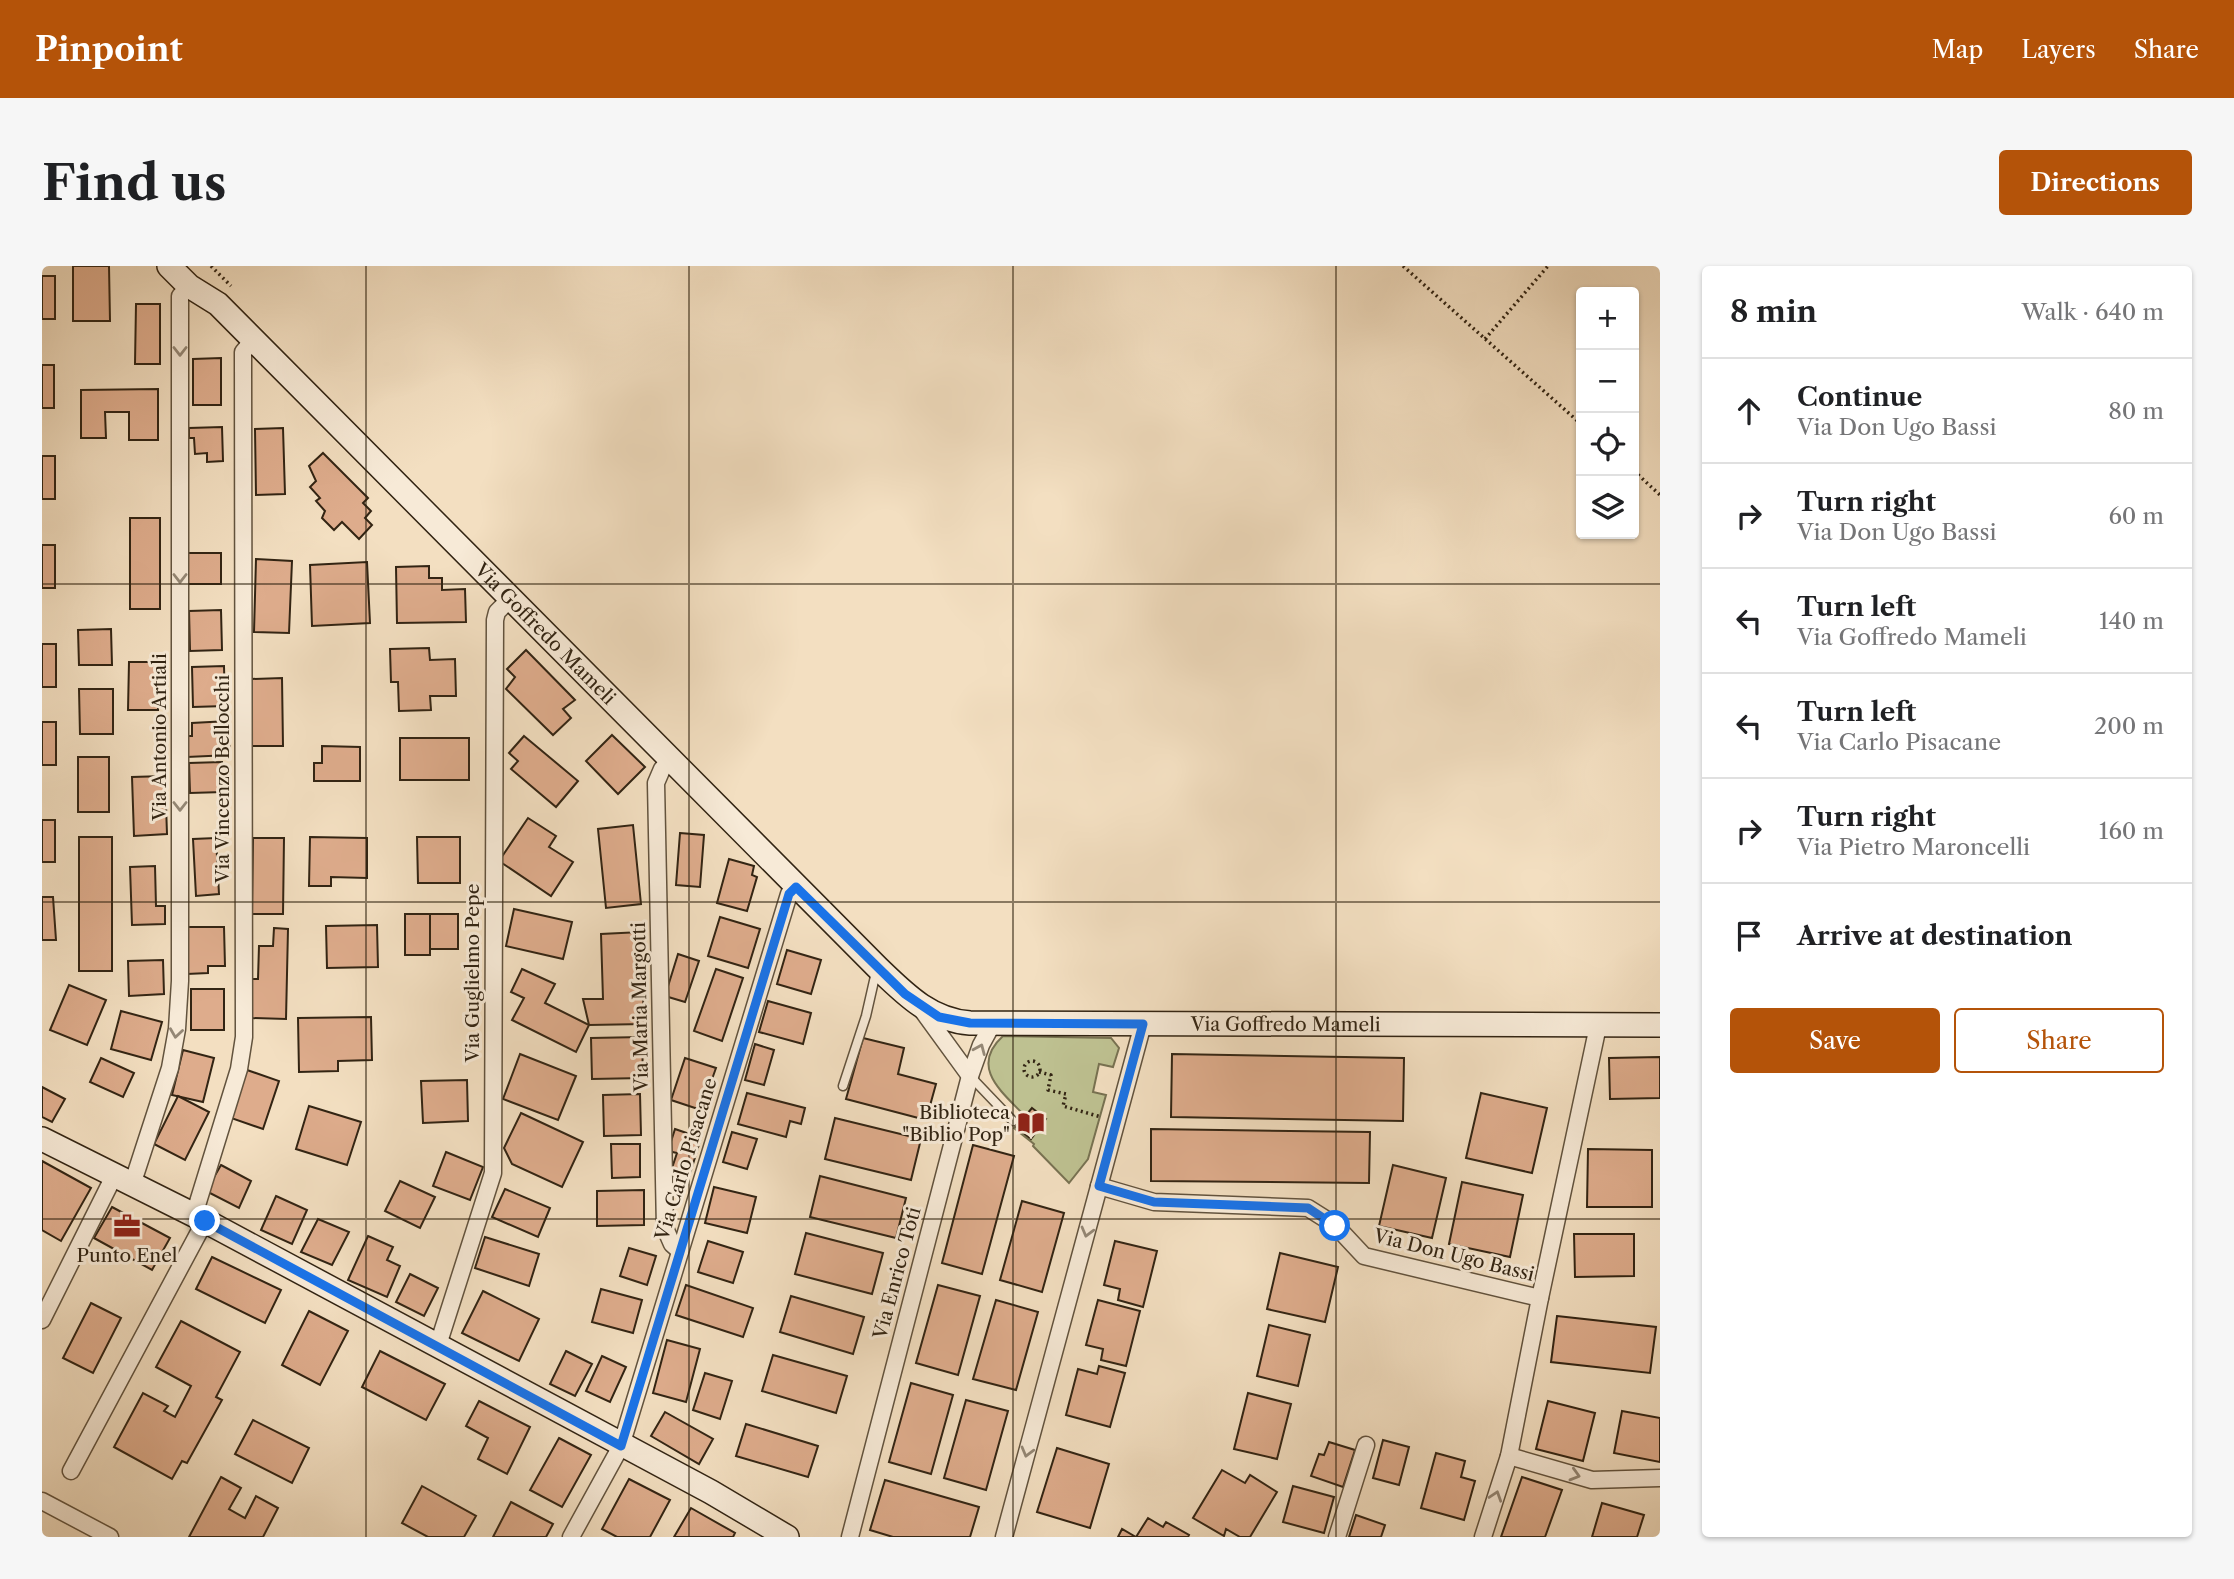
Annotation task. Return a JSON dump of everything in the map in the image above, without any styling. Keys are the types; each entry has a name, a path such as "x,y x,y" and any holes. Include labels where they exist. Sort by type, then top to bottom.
{"street":[{"name":"Via Goffredo Mameli","path":"169,266 189,286 218,304 877,968 918,1004 947,1020 993,1023 1660,1025"},
{"name":"Via Antonio Artiali","path":"42,1320 123,1180 170,1068 178,1017 180,296 189,286"},
{"name":"Via Vincenzo Bellocchi","path":"71,1471 200,1218 239,1069 244,1037 243,352 253,340"},
{"name":"Via Guglielmo Pepe","path":"438,1345 493,1173 494,636 497,612 510,598"},
{"name":"Via Maria Margotti","path":"670,761 662,769 656,783 665,1214 667,1235 671,1244 680,1251"},
{"name":"Via Carlo Pisacane","path":"571,1537 621,1446 789,894 796,887"},
{"name":"Via Goffredo Mameli","path":"918,1004 970,1076"},
{"name":"Via Enrico Toti","path":"850,1537 970,1076 981,1045 993,1023"},
{"path":"1004,1537 1143,1024"},
{"name":"Via Don Ugo Bassi","path":"1099,1186 1154,1202 1308,1208 1335,1226 1364,1256 1540,1298 1598,1026"},
{"path":"42,1139 200,1218 438,1345 621,1446 712,1492 787,1537"},
{"path":"1483,1537 1509,1456 1540,1298"},
{"path":"1337,1537 1366,1445"},
{"path":"1509,1456 1592,1480 1660,1478"},
{"path":"42,1501 110,1537"}],"lane":[{"path":"843,1086 866,1016 877,968"},
{"path":"970,1076 1013,1121"}],"path":[{"path":"211,266 233,288"},
{"path":"1403,266 1576,420"},
{"path":"1485,339 1548,266"},
{"path":"1639,476 1660,495"},
{"path":"1039,1072 1039,1066 1033,1062 1024,1069 1030,1077 1039,1072 1051,1074 1048,1090 1066,1094 1063,1107 1100,1117 1115,1126"}],"green space":[{"path":"1003,1036 1111,1038 1119,1048 1113,1067 1099,1064 1093,1092 1106,1095 1088,1159 1069,1183 1034,1144 1014,1128 1024,1115 999,1088 989,1069 993,1047"}],"building":[{"path":"73,266 109,266 110,321 73,321"},
{"path":"42,276 55,276 55,319 42,319"},
{"path":"136,304 160,304 160,364 135,364"},
{"path":"221,358 221,405 193,405 193,359"},
{"path":"42,365 54,365 54,408 42,408"},
{"path":"158,389 158,440 129,440 129,412 105,412 106,438 81,438 81,390"},
{"path":"222,427 223,461 207,462 207,453 195,454 194,438 189,438 189,428"},
{"path":"283,428 285,494 256,495 255,429"},
{"path":"323,453 368,498 363,503 371,511 365,518 372,525 359,539 342,522 334,530 322,518 325,511 316,501 320,498 310,487 316,481 309,466"},
{"path":"42,456 55,456 55,499 42,499"},
{"path":"130,518 160,518 160,609 130,609"},
{"path":"42,545 55,545 55,588 42,588"},
{"path":"188,553 221,553 221,584 188,584"},
{"path":"256,559 292,561 289,633 254,632"},
{"path":"367,562 370,623 312,626 310,565"},
{"path":"429,566 429,578 442,578 442,590 465,589 466,622 397,623 396,567"},
{"path":"221,610 222,650 190,651 189,611"},
{"path":"111,629 112,665 79,665 78,630"},
{"path":"42,644 56,644 56,687 42,687"},
{"path":"429,648 430,660 455,659 456,696 430,696 431,710 399,711 398,682 391,682 390,649"},
{"path":"526,650 575,700 563,709 571,718 553,735 506,689 515,677 507,669"},
{"path":"129,662 158,662 158,710 128,710"},
{"path":"224,666 225,706 193,707 192,667"},
{"path":"282,678 283,746 252,746 251,679"},
{"path":"79,689 113,689 113,734 80,734"},
{"path":"228,721 230,755 187,757 186,736 192,736 192,723"},
{"path":"42,722 56,722 56,765 42,765"},
{"path":"612,735 645,767 618,794 586,761"},
{"path":"524,736 578,781 556,807 511,769 518,761 509,753"},
{"path":"400,738 469,738 469,780 400,780"},
{"path":"322,746 360,747 360,781 314,781 314,763 322,763"},
{"path":"78,757 109,757 109,812 78,812"},
{"path":"222,762 223,792 190,793 189,763"},
{"path":"165,776 167,834 134,836 132,777"},
{"path":"528,818 556,836 549,847 573,862 551,896 499,861"},
{"path":"42,820 55,820 55,862 42,862"},
{"path":"633,825 641,904 606,908 598,829"},
{"path":"680,833 704,835 700,887 676,885"},
{"path":"79,837 112,837 112,971 79,971"},
{"path":"310,837 367,838 367,878 331,877 331,886 309,886"},
{"path":"417,837 460,837 460,883 418,883"},
{"path":"216,838 219,894 196,896 193,839"},
{"path":"253,838 284,838 283,914 252,914"},
{"path":"729,859 754,866 752,875 757,877 747,911 717,903"},
{"path":"155,866 156,906 165,906 165,924 132,925 130,867"},
{"path":"42,897 53,897 56,940 42,940"},
{"path":"514,909 572,922 563,959 506,946"},
{"path":"405,914 430,914 430,955 405,955"},
{"path":"430,914 458,914 458,949 430,949"},
{"path":"720,917 760,929 748,968 708,956"},
{"path":"377,925 378,967 327,968 326,926"},
{"path":"186,927 224,927 225,966 208,966 208,973 187,974"},
{"path":"274,928 288,929 286,1019 250,1018 251,979 258,979 259,946 273,946"},
{"path":"641,932 644,1024 589,1025 583,999 603,999 601,934"},
{"path":"787,950 821,960 811,994 777,984"},
{"path":"678,954 699,961 685,1002 665,996"},
{"path":"163,960 164,994 129,996 128,961"},
{"path":"522,969 555,984 545,1003 589,1025 576,1052 512,1020 524,998 511,992"},
{"path":"716,969 743,978 722,1041 694,1031"},
{"path":"69,985 106,1000 87,1045 50,1030"},
{"path":"191,989 224,989 224,1030 191,1030"},
{"path":"768,1001 811,1013 803,1044 759,1032"},
{"path":"121,1011 162,1022 151,1060 111,1049"},
{"path":"371,1017 372,1060 338,1061 338,1071 299,1072 298,1018"},
{"path":"642,1037 643,1078 592,1079 591,1038"},
{"path":"863,1038 904,1048 898,1074 936,1084 926,1120 846,1099"},
{"path":"755,1044 774,1050 764,1085 745,1080"},
{"path":"183,1050 214,1058 203,1102 172,1095"},
{"path":"520,1054 576,1076 558,1120 503,1099"},
{"path":"1172,1054 1404,1058 1403,1121 1171,1117"},
{"path":"1660,1057 1660,1098 1610,1099 1609,1058"},
{"path":"101,1058 134,1073 123,1097 90,1082"},
{"path":"685,1058 716,1068 701,1110 671,1100"},
{"path":"247,1070 279,1081 263,1129 231,1118"},
{"path":"467,1080 468,1121 423,1123 421,1081"},
{"path":"42,1087 65,1099 52,1122 42,1117"},
{"path":"747,1093 805,1108 801,1124 790,1121 786,1137 738,1124"},
{"path":"1481,1093 1547,1108 1532,1173 1466,1158"},
{"path":"640,1094 641,1135 604,1136 603,1095"},
{"path":"178,1096 209,1112 185,1160 154,1144"},
{"path":"309,1106 361,1122 347,1165 296,1149"},
{"name":"Biblioteca \"Biblio Pop\"","path":"1032,1108 1046,1119 1031,1139 1016,1127"},
{"path":"521,1113 583,1142 562,1187 512,1164 504,1148"},
{"path":"835,1118 921,1139 911,1180 825,1159"},
{"path":"675,1129 701,1138 689,1177 671,1171 677,1153 668,1151"},
{"path":"1151,1129 1370,1132 1369,1183 1151,1181"},
{"path":"732,1132 757,1139 747,1169 723,1162"},
{"path":"611,1144 640,1144 640,1177 612,1178"},
{"path":"973,1145 1014,1156 982,1274 942,1263"},
{"path":"1588,1149 1652,1150 1652,1207 1587,1207"},
{"path":"446,1152 483,1167 470,1200 433,1186"},
{"path":"42,1161 91,1188 61,1241 42,1230"},
{"path":"221,1165 251,1181 239,1208 206,1191"},
{"path":"1393,1165 1446,1178 1432,1238 1379,1226"},
{"path":"820,1176 906,1198 896,1238 810,1217"},
{"path":"400,1181 435,1197 420,1228 385,1211"},
{"path":"1462,1182 1523,1195 1510,1257 1449,1244"},
{"path":"714,1187 756,1197 747,1233 705,1223"},
{"path":"505,1189 550,1208 538,1237 492,1217"},
{"path":"644,1190 644,1225 597,1226 597,1191"},
{"path":"276,1196 307,1210 292,1244 261,1230"},
{"path":"1022,1201 1064,1213 1042,1292 1000,1280"},
{"path":"112,1207 170,1238 152,1270 94,1238"},
{"path":"318,1219 349,1232 332,1265 301,1252"},
{"path":"806,1233 883,1253 872,1294 795,1274"},
{"path":"1574,1234 1634,1234 1634,1276 1575,1277"},
{"path":"368,1236 393,1247 387,1260 400,1266 387,1297 348,1280"},
{"path":"485,1237 539,1254 529,1286 475,1268"},
{"path":"708,1241 743,1252 733,1283 698,1272"},
{"path":"1115,1241 1157,1251 1143,1307 1118,1300 1120,1289 1104,1285"},
{"path":"629,1248 656,1256 647,1285 620,1276"},
{"path":"1280,1253 1338,1267 1325,1322 1267,1309"},
{"path":"212,1257 281,1290 265,1323 196,1289"},
{"path":"410,1274 438,1288 424,1316 396,1302"},
{"path":"686,1285 753,1308 743,1337 676,1315"},
{"path":"938,1285 980,1296 958,1375 916,1363"},
{"path":"601,1289 642,1300 633,1333 592,1322"},
{"path":"483,1291 539,1319 519,1361 462,1333"},
{"path":"791,1296 864,1317 853,1354 780,1332"},
{"path":"996,1300 1038,1312 1016,1390 973,1379"},
{"path":"1098,1300 1140,1311 1126,1366 1101,1360 1103,1349 1086,1345"},
{"path":"91,1303 121,1318 93,1373 63,1358"},
{"path":"309,1311 348,1331 320,1385 282,1365"},
{"path":"1557,1316 1656,1327 1650,1373 1551,1362"},
{"path":"181,1321 240,1352 216,1397 222,1400 187,1463 182,1461 172,1479 114,1447 143,1393 168,1406 164,1411 175,1417 191,1386 156,1367"},
{"path":"1269,1325 1310,1335 1298,1386 1257,1376"},
{"path":"667,1340 700,1349 686,1402 653,1393"},
{"path":"380,1351 445,1384 426,1420 362,1387"},
{"path":"566,1351 592,1364 575,1396 550,1384"},
{"path":"773,1355 847,1376 836,1413 762,1391"},
{"path":"602,1356 626,1367 610,1402 586,1391"},
{"path":"1099,1366 1125,1373 1110,1427 1066,1415 1078,1369 1097,1374"},
{"path":"705,1373 732,1381 720,1419 693,1410"},
{"path":"911,1383 953,1395 931,1474 889,1462"},
{"path":"1248,1393 1291,1404 1277,1459 1234,1449"},
{"path":"966,1400 1008,1411 986,1490 944,1478"},
{"path":"479,1401 530,1427 507,1474 478,1459 488,1438 466,1426"},
{"path":"1548,1401 1595,1413 1583,1461 1536,1449"},
{"path":"1622,1411 1660,1418 1660,1462 1614,1453"},
{"path":"665,1412 713,1439 699,1464 651,1436"},
{"path":"253,1420 309,1448 292,1483 235,1454"},
{"path":"746,1424 818,1446 808,1477 736,1456"},
{"path":"559,1438 591,1455 562,1507 530,1490"},
{"path":"1383,1440 1409,1447 1399,1485 1373,1478"},
{"path":"1329,1442 1355,1450 1343,1487 1311,1476 1319,1454 1324,1455"},
{"path":"1057,1448 1109,1464 1090,1528 1037,1512"},
{"path":"1436,1453 1465,1461 1461,1477 1475,1481 1464,1520 1421,1508"},
{"path":"1222,1470 1245,1483 1250,1475 1277,1492 1250,1537 1240,1537 1226,1529 1224,1536 1193,1518"},
{"path":"221,1477 241,1488 229,1509 245,1518 256,1496 278,1508 263,1537 189,1537"},
{"path":"1522,1477 1562,1490 1545,1537 1501,1537"},
{"path":"629,1479 670,1500 650,1537 617,1537 602,1529"},
{"path":"885,1480 979,1507 970,1537 893,1537 870,1530"},
{"path":"422,1486 476,1516 464,1537 428,1537 402,1523"},
{"path":"1293,1486 1334,1497 1324,1533 1283,1522"},
{"path":"511,1502 553,1524 546,1537 493,1537"},
{"path":"1602,1503 1644,1515 1637,1537 1592,1537"},
{"path":"691,1508 735,1533 733,1537 674,1537"},
{"path":"1356,1515 1385,1525 1381,1537 1349,1537"},
{"path":"1148,1518 1163,1527 1166,1522 1189,1535 1188,1537 1136,1537"},
{"path":"1122,1529 1136,1537 1118,1537"}],"place":[{"name":"Biblioteca \"Biblio Pop\"","path":"1031,1123"},
{"name":"Punto Enel","path":"127,1226"}],"route":[{"path":"205,1221 621,1446 789,894 796,887 905,994 939,1017 970,1023 1143,1024 1099,1186 1154,1202 1308,1208 1335,1226"}]}
